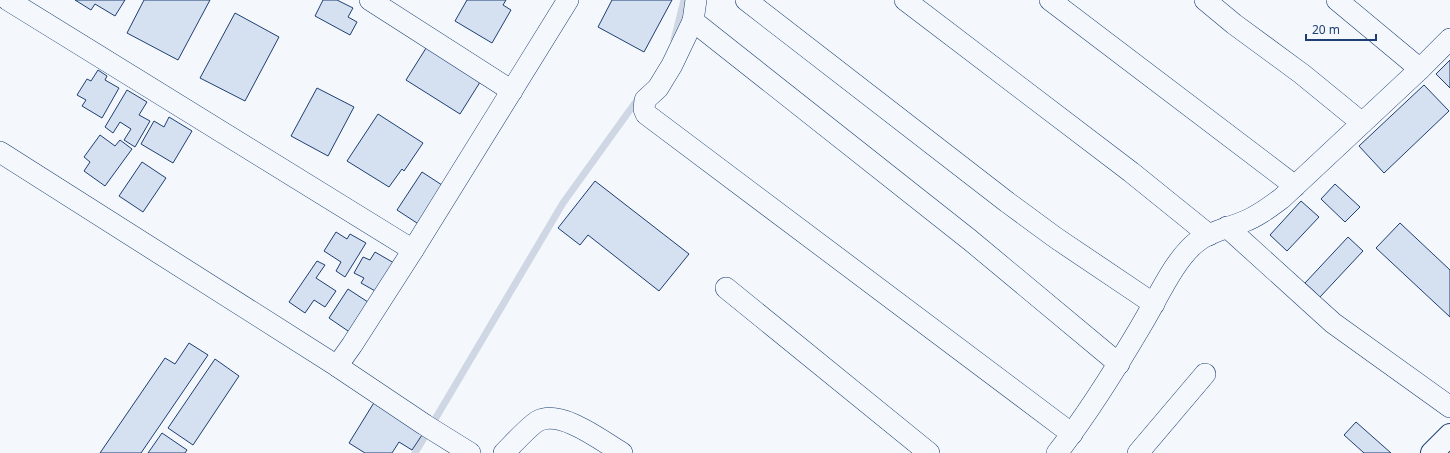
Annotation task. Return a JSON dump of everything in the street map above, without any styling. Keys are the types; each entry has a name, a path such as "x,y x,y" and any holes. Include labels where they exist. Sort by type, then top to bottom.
{"street":[{"path":"8,0 413,250"},
{"path":"370,0 512,91"},
{"path":"337,366 413,250 568,0"},
{"path":"696,0 692,21 672,65 658,88 645,100 644,109 646,114 1072,434"},
{"path":"746,0 1007,202 1056,238 1154,304"},
{"path":"905,0 1125,167 1218,231 1332,323 1450,407"},
{"path":"1050,0 1295,186"},
{"path":"1206,0 1234,24 1302,74 1362,123"},
{"path":"1337,0 1420,69"},
{"path":"692,21 970,240 1119,364"},
{"path":"1057,453 1072,434 1119,364 1181,259 1189,249 1199,240 1257,216 1282,198 1450,39"},
{"path":"0,152 337,366 425,425 470,453"},
{"path":"726,288 929,453"},
{"path":"1138,453 1205,374"},
{"path":"504,453 537,421 548,417 571,422 622,453"}],"building":[{"path":"75,0 125,0 115,16 95,4 91,10"},
{"path":"144,0 210,0 178,60 127,33"},
{"path":"323,0 337,0 353,8 348,17 357,22 350,35 315,16"},
{"path":"467,0 506,0 503,5 511,10 492,43 455,21"},
{"path":"612,0 672,0 644,52 598,27"},
{"path":"235,13 279,37 245,101 200,78"},
{"path":"428,45 482,79 460,114 406,80"},
{"path":"1450,60 1450,88 1436,74"},
{"path":"98,70 107,76 105,80 119,88 102,118 82,106 86,100 77,95 87,79 91,81"},
{"path":"1424,85 1449,111 1384,173 1359,146"},
{"path":"317,88 354,107 328,156 291,136"},
{"path":"127,90 147,102 139,115 150,121 135,147 124,140 131,129 120,122 113,133 105,127"},
{"path":"378,114 423,143 404,171 402,169 389,187 347,161"},
{"path":"169,117 192,131 173,163 141,144 154,121 164,127"},
{"path":"100,135 115,146 120,140 132,149 105,186 84,171 90,162 84,157"},
{"path":"142,162 166,178 143,212 119,196"},
{"path":"422,172 445,187 420,225 397,210"},
{"path":"595,181 689,254 659,291 588,235 580,245 558,228"},
{"path":"1335,184 1360,207 1345,222 1321,199"},
{"path":"1301,201 1319,217 1287,251 1270,235"},
{"path":"1400,223 1450,270 1450,317 1376,248"},
{"path":"336,232 347,239 350,234 366,243 345,277 336,271 341,262 324,251"},
{"path":"1348,237 1363,251 1320,297 1305,283"},
{"path":"375,252 394,263 377,292 361,283 364,278 354,273 363,257 370,260"},
{"path":"317,261 325,265 316,278 336,291 325,307 314,300 305,313 289,302"},
{"path":"348,289 371,304 351,333 329,318"},
{"path":"189,343 208,355 141,453 100,453 165,358 175,364"},
{"path":"215,359 239,376 193,445 168,428"},
{"path":"375,401 424,432 412,450 399,442 392,453 365,453 349,443"},
{"path":"1356,422 1391,453 1364,453 1344,435"},
{"path":"162,433 187,450 185,453 148,453"}],"waterway":[{"path":"674,40 684,0"},
{"path":"415,453 563,203 640,96"}]}
